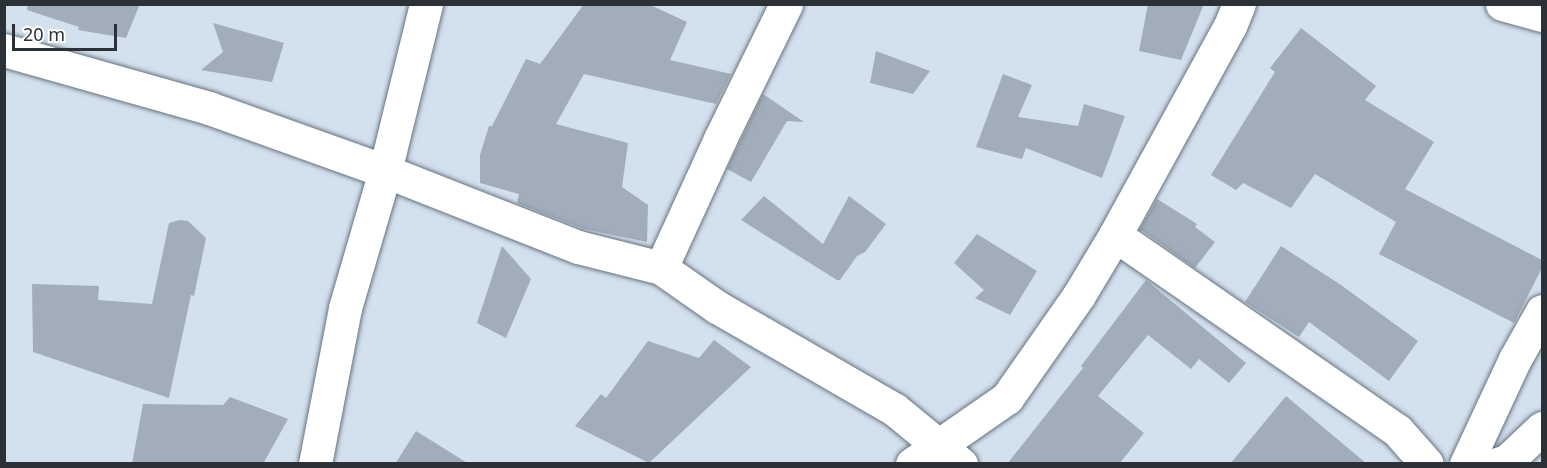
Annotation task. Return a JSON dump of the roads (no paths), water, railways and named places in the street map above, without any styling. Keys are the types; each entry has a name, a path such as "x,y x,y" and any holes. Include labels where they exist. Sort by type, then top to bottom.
{"street":[{"path":"315,464 345,308 385,171 426,4"},
{"path":"661,268 720,139 786,4"},
{"path":"912,464 951,454 1007,398 1079,295 1115,235 1230,26 1239,4"},
{"path":"1502,4 1542,15"},
{"path":"4,50 209,108 385,171 578,247 661,268 717,307 894,409 951,454"},
{"path":"1115,235 1397,430 1427,464"},
{"path":"1466,464 1515,359 1542,311"},
{"path":"1497,464 1507,460 1542,428"}]}
